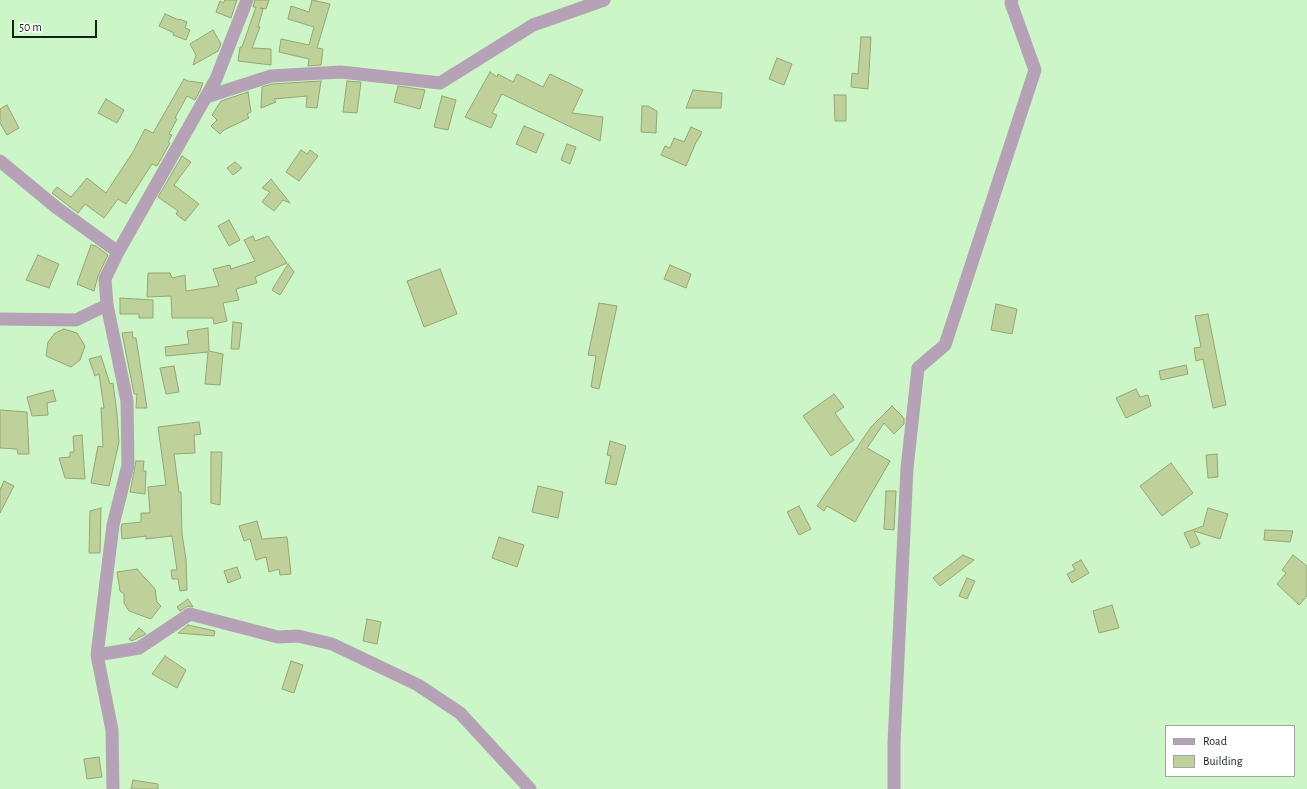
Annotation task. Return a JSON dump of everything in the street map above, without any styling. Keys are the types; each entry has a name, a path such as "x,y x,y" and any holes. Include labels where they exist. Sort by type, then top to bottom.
{"street":[{"path":"113,789 112,730 97,655 113,525 128,464 127,401 107,305 105,279 118,252 216,79 247,0"},
{"path":"206,97 271,76 341,72 440,83 533,25 604,0"},
{"path":"894,789 894,743 908,468 918,368 945,345 1035,70 1011,3 1012,0"},
{"path":"0,160 57,208 118,252"},
{"path":"0,319 76,320 107,305"},
{"path":"97,655 138,648 190,614 278,636 298,636 332,644 418,685 460,713 530,789"}],"building":[{"path":"225,0 237,0 231,18 216,12 220,1 223,3"},
{"path":"255,0 269,0 266,9 260,8 263,9 258,27 260,27 252,48 271,49 271,65 238,61 240,47 242,47 256,7 253,7"},
{"path":"312,0 330,4 317,48 323,49 321,65 308,66 309,59 279,52 281,39 309,45 314,27 288,19 291,6 309,12"},
{"path":"165,14 187,22 185,28 190,30 186,40 173,35 174,33 159,26"},
{"path":"213,30 221,44 218,51 193,65 196,55 190,44"},
{"path":"861,37 871,37 868,89 851,87 852,73 858,74"},
{"path":"777,58 792,64 784,85 769,79"},
{"path":"490,72 497,77 498,74 513,82 517,74 543,87 550,74 583,90 572,113 603,117 600,141 502,94 492,113 497,115 491,128 465,117"},
{"path":"184,79 203,83 200,91 195,100 187,96 175,118 177,119 169,134 172,135 168,142 170,143 157,166 152,164 126,204 118,199 104,218 85,204 78,213 52,193 57,187 71,197 87,178 106,193 133,152 145,129 153,133"},
{"path":"321,81 317,108 306,107 307,96 274,99 276,102 261,108 262,87 272,84"},
{"path":"347,81 361,82 357,113 343,112"},
{"path":"398,86 425,90 420,109 394,102"},
{"path":"693,90 722,93 721,108 686,108"},
{"path":"248,92 251,112 247,114 249,118 224,130 220,134 211,126 217,120 212,115 221,101"},
{"path":"834,95 846,95 846,121 835,121"},
{"path":"442,96 456,100 448,130 434,127"},
{"path":"106,99 124,110 117,123 98,113"},
{"path":"7,105 19,128 7,135 0,123 0,109"},
{"path":"642,106 648,106 657,111 656,133 641,132"},
{"path":"524,126 544,134 536,153 516,144"},
{"path":"691,127 702,132 686,166 661,155 665,146 670,148 674,138 684,142"},
{"path":"567,144 576,147 570,164 561,160"},
{"path":"301,150 307,154 310,150 318,156 299,181 286,172"},
{"path":"182,156 191,162 174,185 199,204 185,221 176,214 178,211 158,197"},
{"path":"235,162 242,168 233,175 227,168"},
{"path":"271,179 290,203 283,200 274,211 262,202 270,192 262,188"},
{"path":"229,220 240,240 229,246 218,226"},
{"path":"253,236 255,241 268,236 287,263 255,277 257,283 236,289 239,300 223,303 227,321 214,324 213,318 172,318 171,296 147,297 148,273 170,273 172,278 185,275 186,291 219,286 213,269 230,265 231,269 255,261 244,240"},
{"path":"91,245 96,246 108,255 98,276 94,291 77,284"},
{"path":"38,255 59,264 49,288 26,280"},
{"path":"288,264 294,272 280,295 272,290"},
{"path":"670,265 691,274 686,288 664,279"},
{"path":"440,269 457,314 424,327 407,281"},
{"path":"120,298 153,300 153,318 139,318 139,314 120,314"},
{"path":"599,303 617,306 599,389 591,387 596,356 588,355"},
{"path":"996,304 1017,309 1012,334 991,330"},
{"path":"1208,314 1226,405 1213,408 1203,359 1196,361 1194,348 1201,347 1195,316"},
{"path":"233,322 242,323 239,349 231,349"},
{"path":"208,328 209,351 223,354 220,385 205,384 208,352 166,356 165,347 189,344 187,331"},
{"path":"64,329 77,333 85,346 80,360 71,367 46,356 48,342 55,333"},
{"path":"132,332 133,338 136,338 147,408 136,408 137,394 134,394 122,333"},
{"path":"101,356 110,384 113,383 119,442 109,486 91,483 98,446 103,447 101,408 104,408 99,374 95,376 89,359"},
{"path":"1186,365 1188,374 1161,380 1159,371"},
{"path":"174,366 179,392 166,394 160,368"},
{"path":"1136,389 1140,397 1148,395 1151,406 1126,418 1116,398"},
{"path":"53,390 56,401 47,403 48,415 32,416 27,397"},
{"path":"834,394 844,407 835,413 854,440 831,456 803,416"},
{"path":"892,406 904,418 904,424 894,434 884,423 867,448 890,461 855,522 827,506 824,511 817,506 871,427"},
{"path":"0,410 27,412 29,454 18,454 17,449 0,448"},
{"path":"199,422 201,434 194,435 195,453 174,454 179,492 181,492 182,534 186,559 187,590 180,591 178,579 172,579 171,570 177,570 172,536 146,539 146,536 122,539 121,527 122,524 141,522 141,513 150,513 148,487 166,485 158,427"},
{"path":"82,435 85,479 65,478 59,458 70,457 70,452 74,452 73,436"},
{"path":"610,441 626,446 616,485 605,483 611,456 607,455"},
{"path":"211,452 222,452 220,505 211,503"},
{"path":"1217,454 1218,477 1208,478 1206,455"},
{"path":"136,461 144,461 143,471 146,471 145,494 130,492"},
{"path":"1171,463 1193,493 1162,516 1140,486"},
{"path":"4,481 14,486 0,513 0,490"},
{"path":"538,486 563,492 558,518 532,512"},
{"path":"886,491 896,491 894,530 884,529"},
{"path":"799,506 811,529 799,535 787,512"},
{"path":"101,508 100,553 89,553 90,511"},
{"path":"1208,508 1228,514 1220,539 1194,531 1200,544 1191,548 1184,533 1203,526"},
{"path":"257,521 262,539 287,537 291,574 280,575 279,569 269,572 266,557 256,560 250,539 244,541 239,526"},
{"path":"1265,530 1293,531 1290,542 1264,540"},
{"path":"499,537 524,545 517,567 492,558"},
{"path":"963,555 974,560 940,586 933,578"},
{"path":"1293,555 1307,566 1307,596 1299,605 1277,584 1286,573 1282,570"},
{"path":"1081,560 1089,573 1072,583 1067,574 1075,570 1072,565"},
{"path":"237,567 241,578 228,583 224,571"},
{"path":"137,569 155,589 157,602 161,606 151,619 129,611 124,603 124,594 120,591 117,572"},
{"path":"967,578 975,581 967,599 959,596"},
{"path":"188,599 193,607 188,606 180,611 177,607"},
{"path":"1112,605 1119,628 1099,633 1093,611"},
{"path":"367,619 381,622 377,644 363,641"},
{"path":"188,625 215,631 214,636 178,633"},
{"path":"139,628 146,634 132,641 129,639"},
{"path":"165,656 186,670 177,688 152,674"},
{"path":"291,661 303,665 294,693 282,689"},
{"path":"99,757 102,777 87,779 84,759"},
{"path":"133,780 158,784 158,789 131,789"}]}
